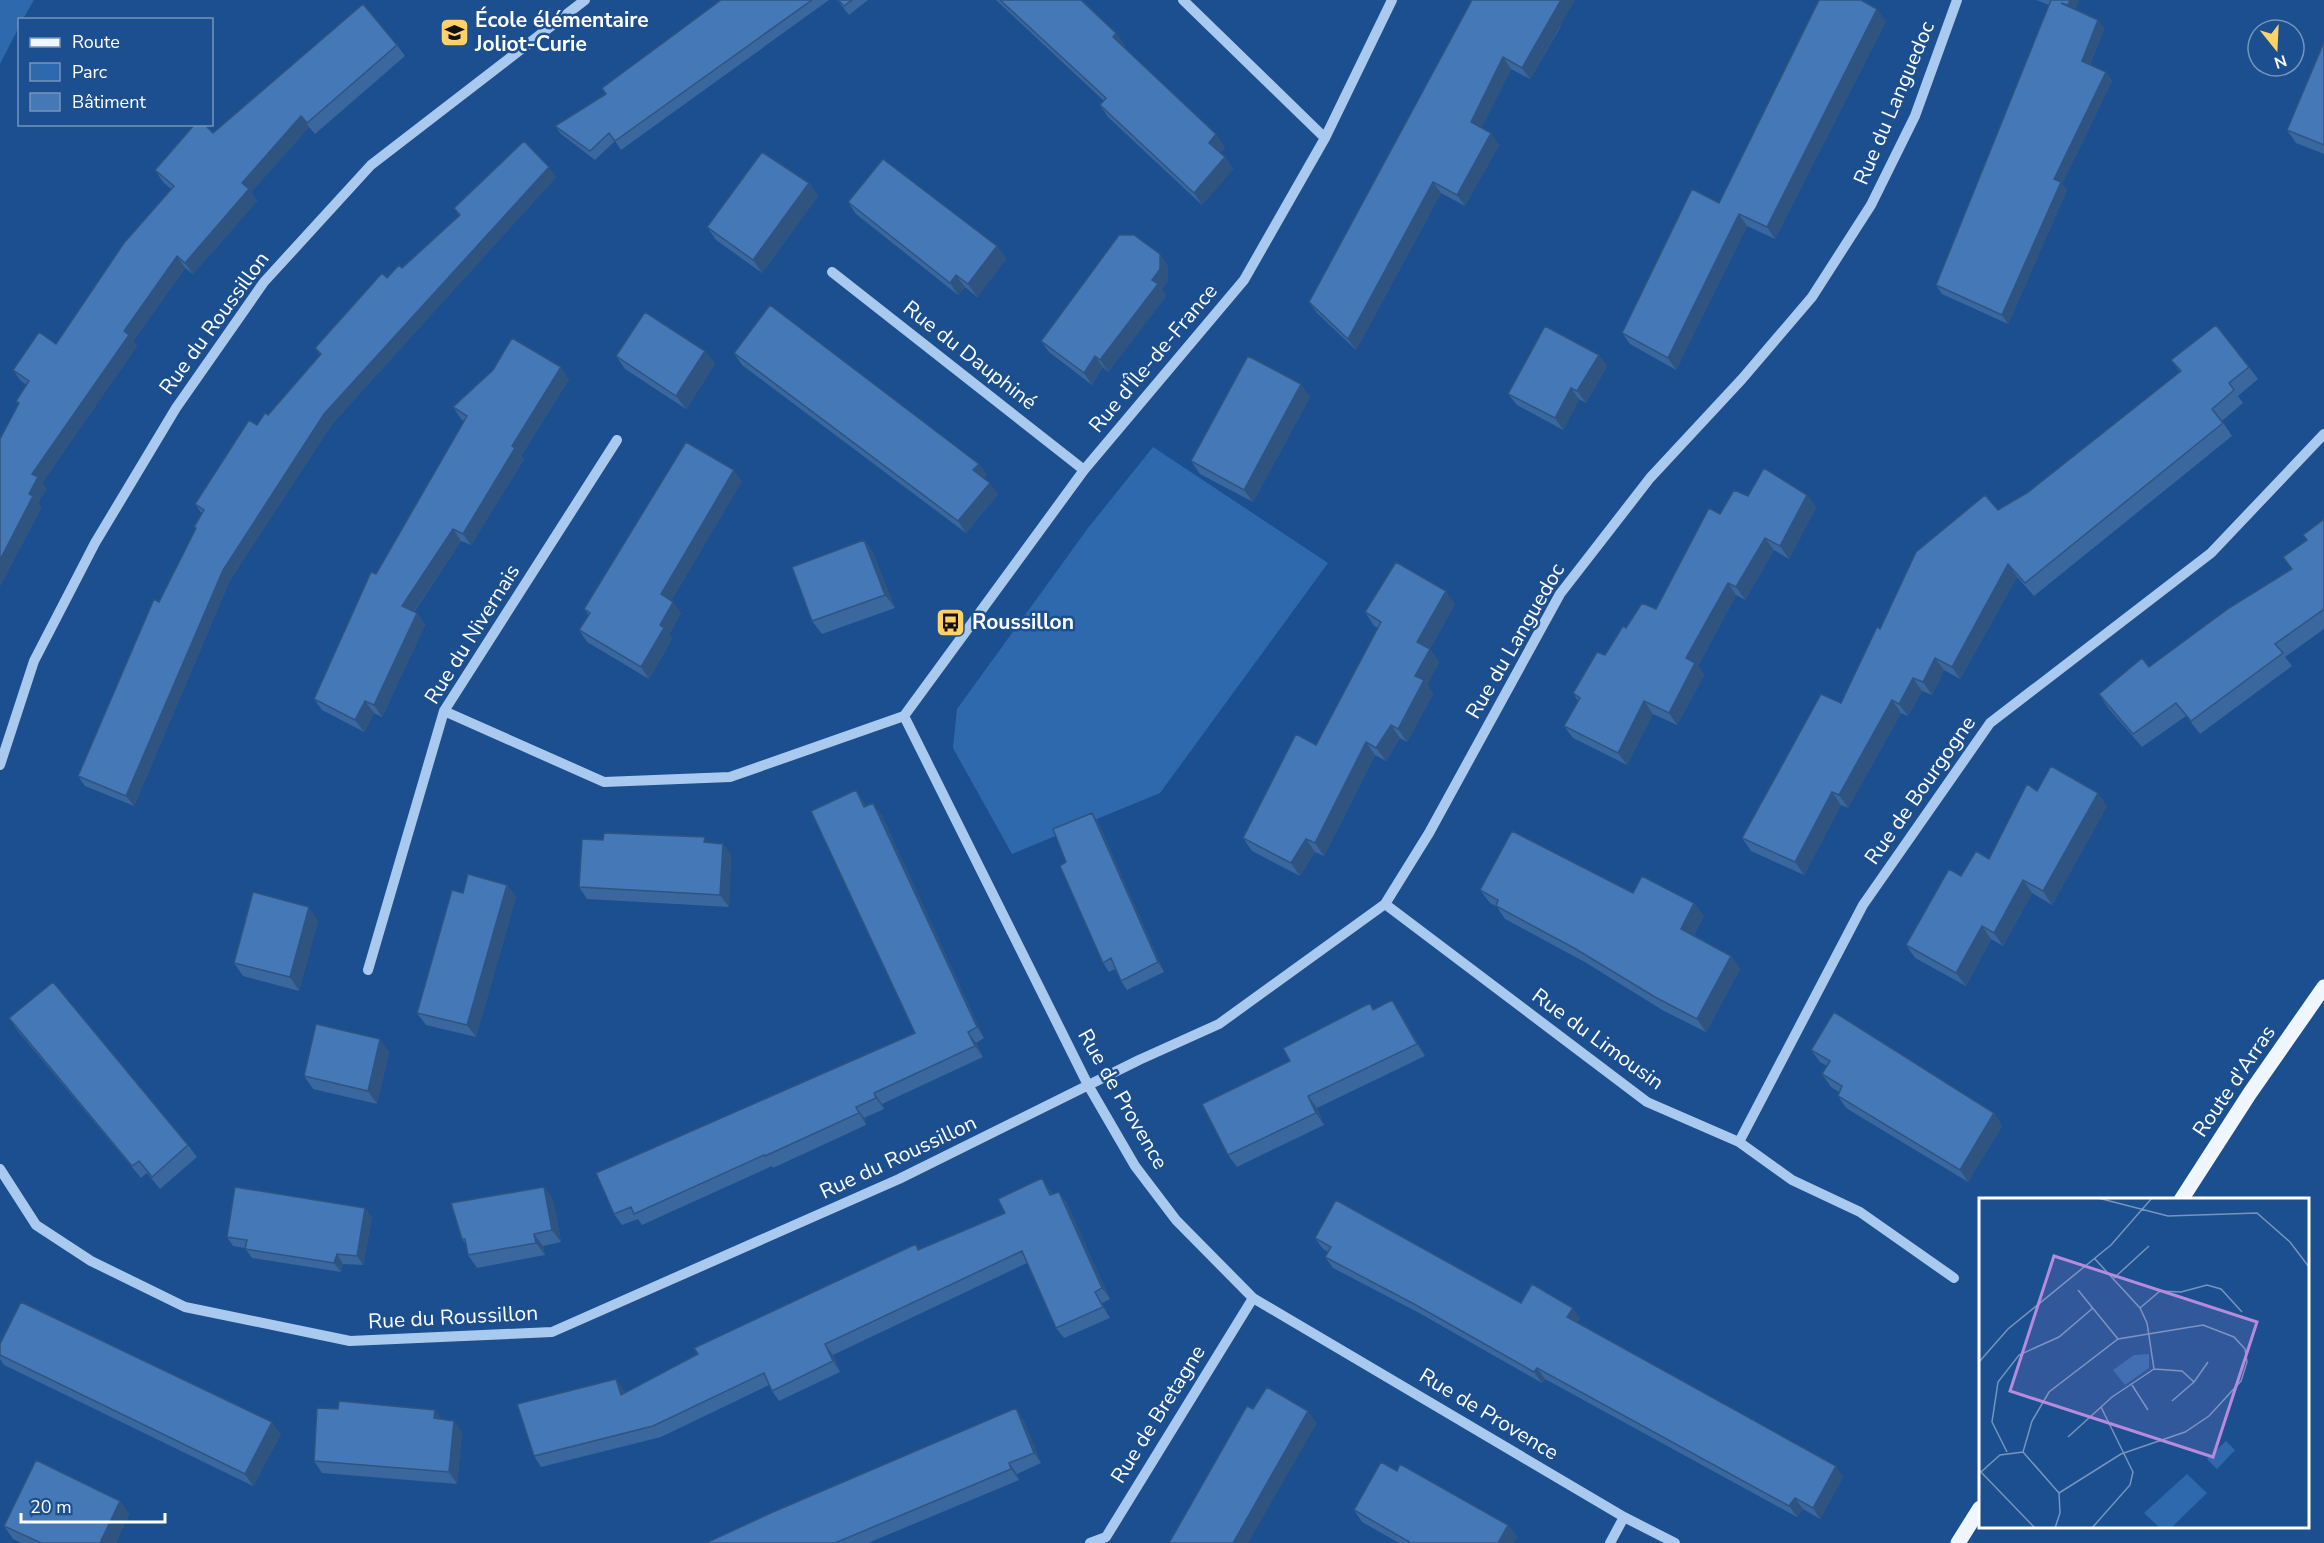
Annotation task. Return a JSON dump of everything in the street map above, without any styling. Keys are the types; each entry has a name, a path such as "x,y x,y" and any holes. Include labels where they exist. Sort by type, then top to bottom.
{"main road":[{"name":"Route d'Arras","path":"2182,1198 2250,1093 2324,987"},
{"path":"1958,1543 1979,1510"}],"street":[{"name":"Rue du Roussillon","path":"0,765 34,661 95,543 176,408 264,282 371,165 585,0"},
{"path":"1183,0 1325,138"},
{"name":"Rue d'Île-de-France","path":"904,716 1084,470 1244,280 1325,138 1392,0"},
{"name":"Rue du Languedoc","path":"1088,1085 1219,1024 1385,904 1429,833 1560,594 1650,478 1742,379 1812,297 1859,224 1871,205 1915,116 1957,0"},
{"name":"Rue du Dauphiné","path":"832,272 1084,470"},
{"name":"Rue de Bourgogne","path":"1739,1142 1863,905 1990,723 2211,553 2324,434"},
{"name":"Rue du Nivernais","path":"368,970 444,711 617,440"},
{"path":"444,711 604,782 730,777 904,716"},
{"name":"Rue de Provence","path":"904,716 1088,1085 1135,1166 1176,1220 1253,1298 1624,1517 1675,1543"},
{"name":"Rue du Limousin","path":"1385,904 1647,1102 1739,1142 1792,1180 1860,1212 1954,1278"},
{"name":"Rue du Roussillon","path":"0,1169 36,1225 91,1261 185,1307 350,1341 552,1332 899,1179 1088,1085"},
{"name":"Rue de Bretagne","path":"1090,1543 1106,1536 1253,1298"},
{"path":"1610,1543 1624,1517"}],"green space":[{"path":"0,0 34,0 24,18 18,18 18,29 0,64"},
{"path":"1153,447 1328,563 1160,793 1012,854 953,748 957,709 1088,528"}],"building":[{"path":"721,0 812,0 615,141 609,133 590,151 555,126 606,94 602,88"},
{"path":"838,0 852,0 844,6"},
{"path":"1000,0 1081,0 1116,33 1113,37 1216,134 1209,143 1225,157 1194,193 1100,105 1106,98"},
{"path":"1472,0 1561,0 1522,68 1503,57 1471,122 1491,133 1457,195 1433,182 1348,339 1309,302"},
{"path":"1819,0 1861,0 1877,9 1767,227 1739,214 1668,358 1622,333 1692,189 1719,203"},
{"path":"2051,0 2070,0 2068,5 2061,3 2098,20 2082,61 2106,72 2054,179 2061,182 2002,315 1936,285"},
{"path":"363,4 397,45 307,123 301,116 242,183 249,189 185,263 177,256 124,331 129,335 32,474 38,477 29,494 33,496 0,560 0,439 19,403 16,401 29,381 13,370 39,332 56,344 124,243 174,186 155,170 193,126 206,126 213,133"},
{"path":"2324,42 2324,145 2287,130"},
{"path":"524,141 549,167 324,414 223,570 126,796 78,776 154,599 159,602 204,510 195,504 249,420 257,425 265,413 268,415 321,354 315,348 382,273 387,278 399,265 402,268 460,215 454,208"},
{"path":"762,152 809,183 753,260 707,227"},
{"path":"883,159 997,246 968,284 956,275 950,283 848,202"},
{"path":"1119,235 1134,235 1160,254 1160,269 1152,280 1158,284 1100,360 1095,356 1084,373 1041,341"},
{"path":"770,305 979,464 973,470 990,483 958,521 734,353"},
{"path":"645,312 705,351 676,396 616,356"},
{"path":"2216,325 2249,367 2229,383 2234,390 2212,409 2223,423 2025,583 2008,564 1952,667 1935,658 1923,682 1913,678 1899,704 1892,700 1839,795 1832,792 1795,862 1742,838 1821,694 1841,703 1877,627 1880,629 1916,552 1985,495 1998,510 2027,493 2181,371 2171,360"},
{"path":"1545,326 1599,355 1577,391 1571,388 1555,418 1508,394"},
{"path":"512,338 561,367 512,446 515,448 463,534 453,529 402,606 417,613 374,705 365,701 355,720 314,699 371,572 376,574 467,416 453,407 493,370"},
{"path":"1248,356 1301,384 1244,490 1191,461"},
{"path":"686,442 734,470 661,594 673,602 660,625 664,628 641,667 579,630 590,613 584,609"},
{"path":"1764,468 1807,495 1780,546 1765,538 1736,587 1728,583 1686,658 1695,663 1669,713 1644,701 1618,753 1564,726 1580,698 1573,693 1597,652 1605,655 1623,626 1626,628 1642,603 1656,609 1709,508 1720,514 1734,490 1748,496"},
{"path":"2324,519 2324,609 2275,644 2283,653 2191,721 2176,703 2133,734 2099,694 2142,658 2149,667 2229,608 2292,569 2283,557 2307,540 2303,535"},
{"path":"864,540 885,595 812,621 792,567"},
{"path":"1396,562 1446,591 1417,642 1430,649 1415,676 1424,680 1398,729 1391,725 1376,748 1366,742 1315,843 1306,839 1291,863 1243,838 1296,734 1316,745 1381,622 1365,612"},
{"path":"2051,766 2098,793 2043,891 2023,880 1994,933 1982,926 1956,973 1906,945 1949,869 1961,876 1976,851 1989,859 2027,784 2037,791"},
{"path":"856,790 864,807 873,803 977,1027 968,1032 975,1046 874,1093 876,1098 856,1107 859,1113 634,1214 631,1207 614,1214 596,1173 915,1033 811,811"},
{"path":"1092,813 1158,962 1121,981 1111,958 1103,963 1060,866 1066,862 1053,829"},
{"path":"1512,831 1633,893 1642,876 1694,903 1681,929 1731,956 1697,1019 1496,906 1498,900 1480,890"},
{"path":"604,833 705,837 704,842 723,844 720,895 579,887 582,839 603,840"},
{"path":"468,874 507,885 467,1025 417,1013 452,890 463,893"},
{"path":"253,892 309,907 290,977 234,963"},
{"path":"53,982 188,1145 152,1177 139,1161 132,1166 9,1018"},
{"path":"1392,1000 1417,1044 1308,1096 1316,1113 1228,1155 1202,1104 1290,1061 1283,1048 1370,1003 1373,1010"},
{"path":"1834,1012 1994,1113 1960,1170 1838,1096 1842,1086 1822,1074 1830,1061 1811,1050"},
{"path":"316,1024 380,1039 368,1091 304,1076"},
{"path":"1042,1178 1050,1195 1059,1192 1102,1288 1095,1292 1103,1307 1056,1328 1022,1251 825,1344 833,1361 772,1391 764,1373 653,1426 534,1456 517,1404 616,1379 621,1395 698,1354 694,1348 916,1244 918,1250 1005,1213 998,1199"},
{"path":"235,1187 365,1208 357,1256 337,1254 334,1263 245,1249 247,1240 227,1237"},
{"path":"544,1187 552,1230 534,1234 536,1243 468,1255 465,1239 462,1239 451,1203"},
{"path":"1336,1200 1521,1303 1532,1284 1573,1308 1567,1317 1836,1466 1813,1508 1795,1498 1789,1506 1537,1368 1534,1372 1325,1257 1331,1247 1315,1238"},
{"path":"21,1302 272,1422 245,1474 0,1355 0,1344"},
{"path":"1267,1387 1308,1411 1233,1543 1169,1543 1247,1406 1253,1409"},
{"path":"339,1401 435,1410 434,1418 454,1421 449,1472 314,1461 317,1408 338,1409"},
{"path":"1016,1408 1034,1453 1009,1463 1011,1469 835,1543 706,1543 773,1512"},
{"path":"36,1460 120,1501 100,1543 41,1543 4,1526"},
{"path":"1381,1462 1397,1471 1400,1464 1508,1525 1498,1543 1411,1543 1354,1510"}],"place":[{"name":"École élémentaire Joliot-Curie","path":"454,32"},
{"name":"Roussillon","path":"951,622"}]}
